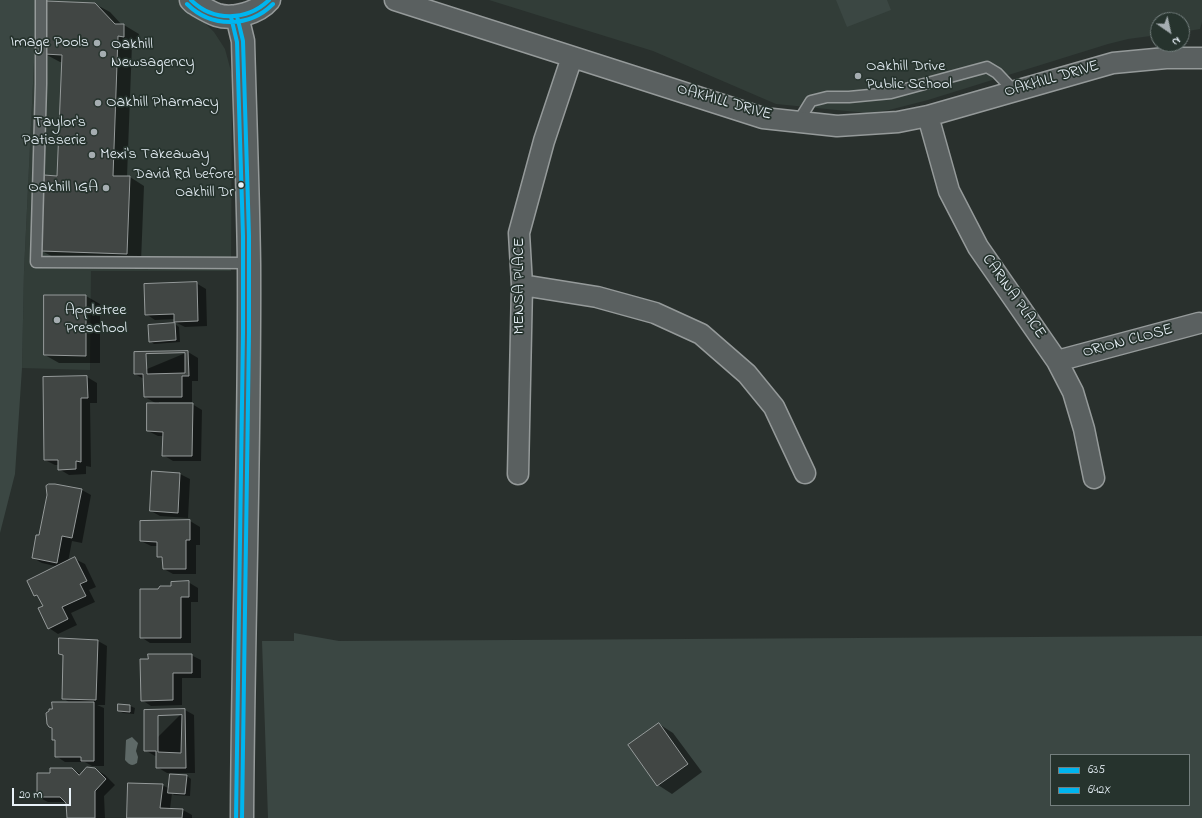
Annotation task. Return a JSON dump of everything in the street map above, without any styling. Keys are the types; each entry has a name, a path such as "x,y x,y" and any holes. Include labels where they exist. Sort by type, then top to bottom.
{"street":[{"path":"191,0 217,15 237,16 249,13 266,4 269,0"},
{"name":"OAKHILL DRIVE","path":"395,0 558,51 572,57 763,118 837,126 898,122 928,116 1113,63 1166,58 1202,58"},
{"path":"237,16 243,41 249,263 242,818"},
{"name":"MENSA PLACE","path":"518,474 522,285 519,233 544,141 572,57"},
{"name":"CARINA PLACE","path":"928,116 949,191 978,247 1057,361 1073,392 1084,429 1094,478"},
{"path":"522,285 597,297 655,313 701,334 747,374 774,407 805,473"},
{"name":"ORION CLOSE","path":"1057,361 1199,323"}],"lane":[{"path":"41,0 41,84 36,262 249,263"},
{"path":"798,122 811,101 826,97 867,96 891,93 986,68 997,73 1014,91"}],"shaded area":[{"path":"0,0 37,0 24,271 22,368 15,474 0,533"},
{"path":"37,0 179,0 187,9 200,18 214,32 225,49 232,75 231,271 91,271 90,370 22,368 24,271"},
{"name":"Oakhill Drive Public School","path":"489,0 1202,0 1202,22 1200,29 1190,31 1190,12 1150,12 1150,36 1128,39 1108,44 928,100 889,110 867,113 776,104 653,51"},
{"path":"836,0 887,0 891,10 847,27"},
{"path":"294,633 339,641 1202,636 1202,818 268,818 262,641 294,641"},
{"path":"132,737 138,743 136,751 138,757 137,763 132,765 125,760 126,740"}],"building":[{"path":"46,1 95,3 115,24 124,24 124,37 118,36 113,176 130,176 127,254 41,251 44,175 57,176 62,55 44,54"},
{"path":"197,282 198,321 174,322 174,314 145,315 144,284"},
{"path":"44,295 86,295 86,356 44,355"},
{"path":"175,323 176,340 149,342 148,325"},
{"path":"188,351 189,376 182,376 182,397 144,397 143,374 134,374 134,352"},
{"path":"185,353 185,373 147,374 146,354"},
{"path":"87,376 88,398 81,398 81,462 76,461 76,469 58,470 58,460 44,460 43,377"},
{"path":"147,403 193,403 192,456 162,456 163,432 147,431"},
{"path":"152,471 180,473 178,513 150,511"},
{"path":"49,484 82,489 72,538 62,536 57,563 32,558 36,535 39,535 47,495 46,486"},
{"path":"190,520 190,540 186,540 186,569 163,569 162,557 157,557 157,542 140,541 140,521"},
{"path":"75,557 87,581 80,584 86,596 62,607 68,619 48,629 38,608 43,606 37,595 34,596 27,581"},
{"path":"189,581 189,597 181,597 181,638 140,638 140,589 158,589 160,586 171,586 171,582"},
{"path":"59,638 98,640 96,700 62,699 63,655 59,654"},
{"path":"148,654 192,654 192,673 173,673 173,700 141,701 140,659 148,659"},
{"path":"52,702 94,702 94,761 81,761 81,757 55,757 55,740 52,740 52,728 47,724 46,713 49,709 52,709"},
{"path":"118,704 130,705 130,712 118,711"},
{"path":"185,709 186,768 156,768 156,751 144,751 144,710"},
{"path":"182,715 181,753 158,752 158,716"},
{"path":"659,723 688,764 657,786 628,745"},
{"path":"87,767 95,768 106,779 95,791 95,818 67,818 66,803 60,797 37,797 37,773 50,773 50,768 72,768 79,775"},
{"path":"170,774 187,775 185,794 168,793"},
{"path":"128,783 163,784 160,808 183,809 182,818 127,818"}],"transit line":[{"name":"635","path":"191,0 209,12 230,16 251,12 269,0"},
{"name":"642X","path":"187,4 207,18 230,22 253,18 273,4"},
{"name":"635","path":"237,16 243,41 249,236 242,818"},
{"name":"642X","path":"231,17 237,42 243,236 236,818"}],"place":[{"name":"Image Pools","path":"97,43"},
{"name":"Oakhill Newsagency","path":"103,54"},
{"name":"Oakhill Drive Public School","path":"858,76"},
{"name":"Oakhill Pharmacy","path":"98,103"},
{"name":"Taylor's Patisserie","path":"94,132"},
{"name":"Mexi's Takeaway","path":"92,155"},
{"name":"David Rd before Oakhill Dr","path":"241,185"},
{"name":"Oakhill IGA","path":"106,188"},
{"name":"Appletree Preschool","path":"57,320"}]}
